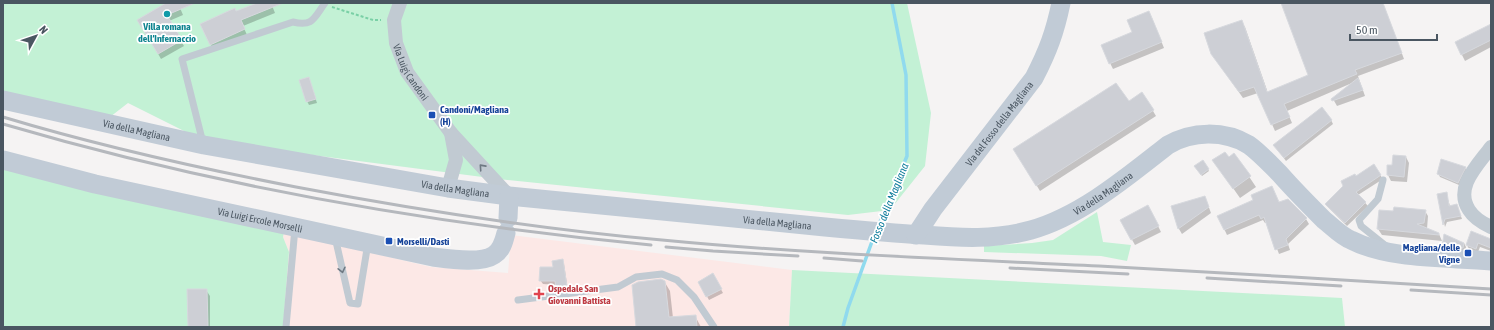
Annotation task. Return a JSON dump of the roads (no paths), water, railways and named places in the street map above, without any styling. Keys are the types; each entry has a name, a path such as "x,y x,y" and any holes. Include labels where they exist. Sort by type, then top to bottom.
{"main road":[{"name":"Via del Fosso della Magliana","path":"907,234 933,209 1034,78 1046,55 1055,32 1061,3"},
{"name":"Via della Magliana","path":"3,100 204,145 448,188 509,196 849,229 980,238 1002,237 1044,226 1081,208 1121,182 1175,140 1190,136 1208,134 1237,140 1256,151 1309,205 1344,237 1368,248 1395,254 1491,261"},
{"name":"Via Luigi Ercole Morselli","path":"3,160 95,184 334,236 433,257 467,260 488,258 494,255 503,243 507,226 509,196"}],"street":[{"name":"Via Luigi Candoni","path":"400,3 394,20 396,43 407,72 452,133 509,196"},
{"name":"Via Luigi Candoni","path":"448,188 456,160 452,133"},
{"path":"1491,147 1467,181 1463,195 1465,203 1472,214 1479,221 1491,227"}],"lane":[{"path":"204,145 182,59 292,22 303,25 309,23 327,5"},
{"path":"1383,180 1378,199 1359,220 1360,224 1395,254"},
{"path":"286,327 295,227"},
{"path":"334,236 350,303 358,304 368,243"},
{"path":"518,300 618,287 636,277 662,274 677,280 694,298 714,327"}],"waterway":[{"name":"Fosso della Magliana","path":"878,227 907,156 906,75 892,3"},
{"name":"Fosso della Magliana","path":"843,327 848,308 874,236"}],"railway":[{"path":"3,117 112,147 259,180 433,211 616,236 826,253 1148,269 1491,289"},
{"path":"3,124 162,166 324,200 487,226 651,245"},
{"path":"666,247 798,256"},
{"path":"824,258 862,261"},
{"path":"1010,268 1128,274"},
{"path":"1207,278 1341,286"},
{"path":"1411,290 1491,295"}],"place":[{"name":"Villa romana dell’Infernaccio","path":"167,14"},
{"name":"Candoni/Magliana (H)","path":"432,115"},
{"name":"Morselli/Dasti","path":"389,241"},
{"name":"Magliana/delle Vigne","path":"1468,253"},
{"name":"Ospedale San Giovanni Battista","path":"539,294"}]}
